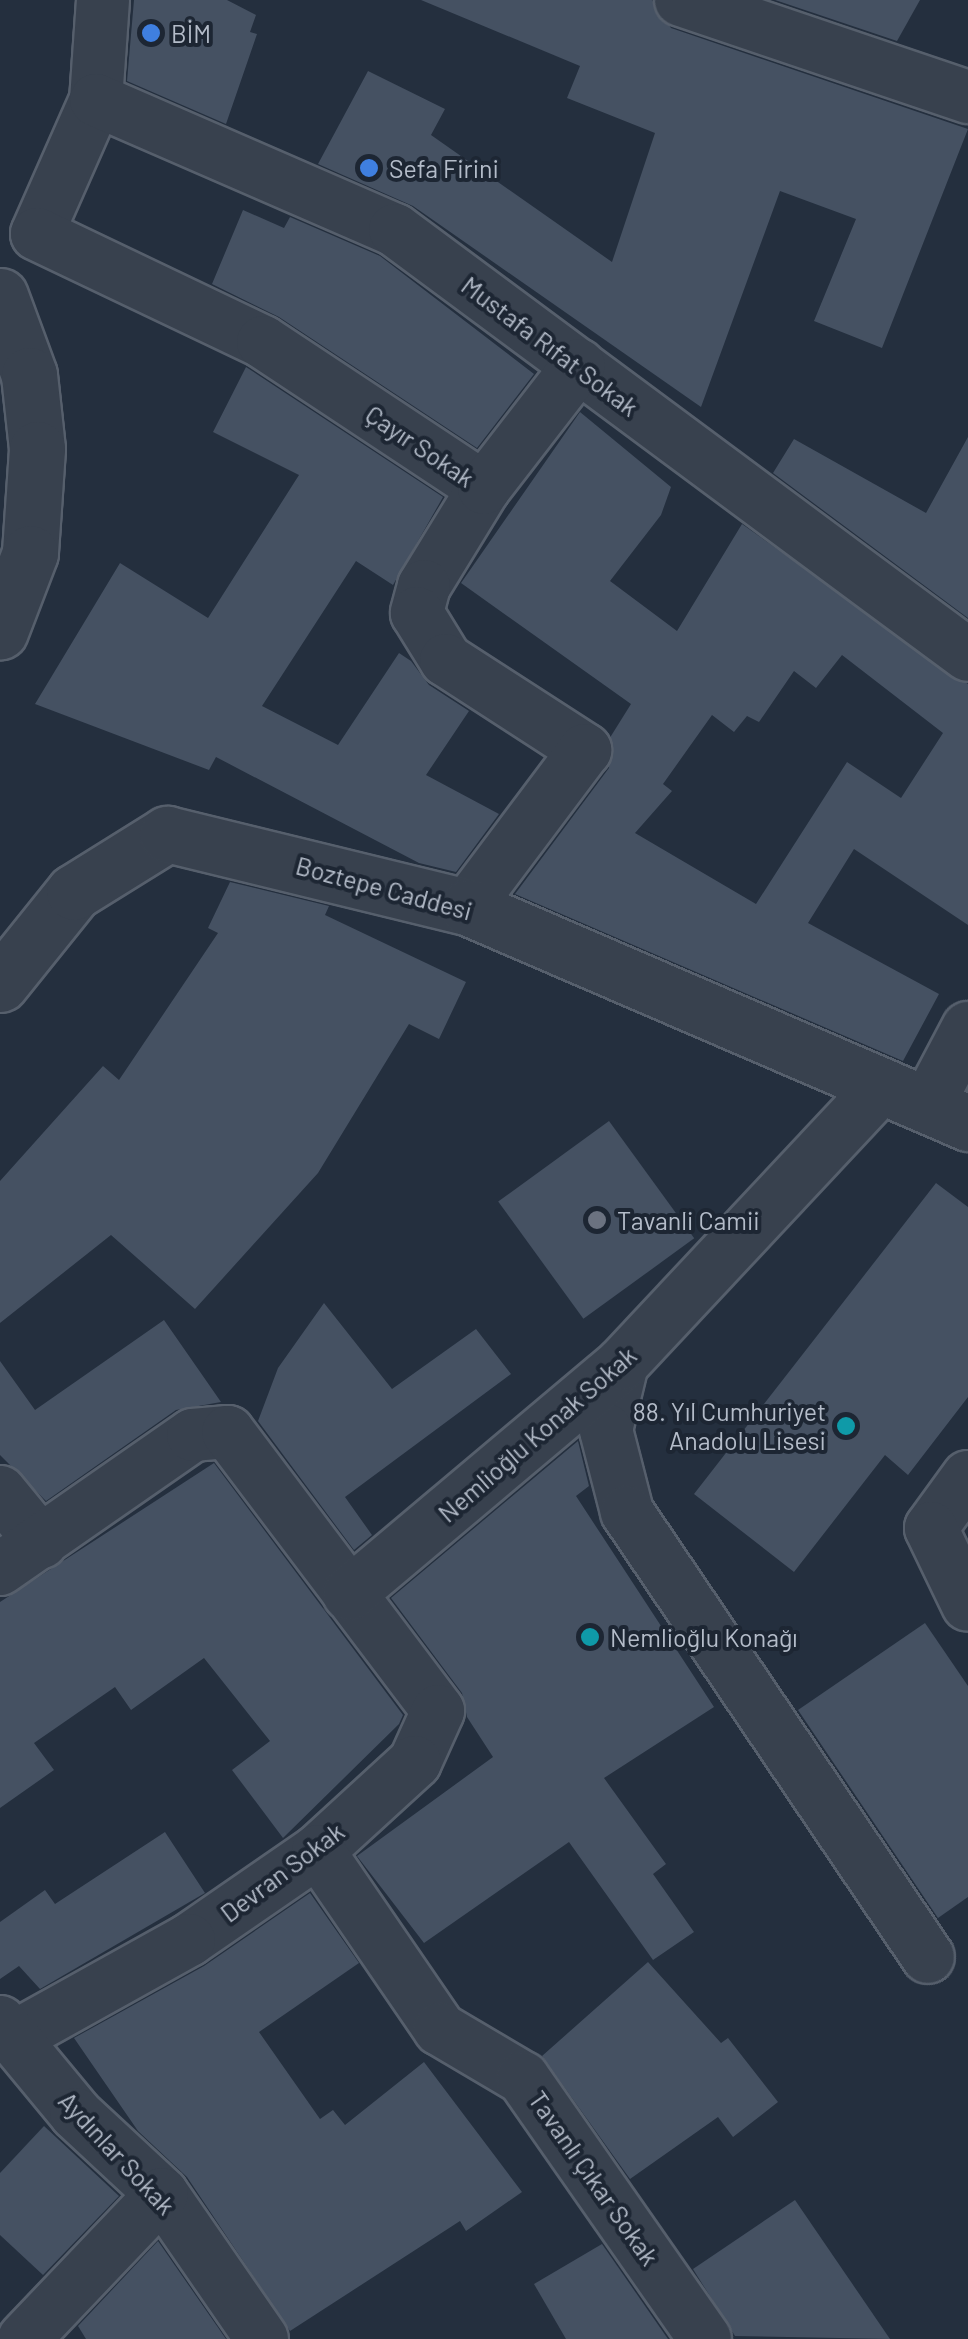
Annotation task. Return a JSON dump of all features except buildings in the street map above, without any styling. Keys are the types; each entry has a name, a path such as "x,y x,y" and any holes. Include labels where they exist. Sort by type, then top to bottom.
{"street":[{"path":"96,100 103,0"},
{"path":"681,0 962,85"},
{"name":"Çayır Sokak","path":"96,100 37,234 264,342 484,488 424,586 417,613 446,660 595,731 468,907"},
{"name":"Mustafa Rıfat Sokak","path":"96,100 395,230 968,655"},
{"path":"0,296 29,375 37,449 30,552 0,630"},
{"path":"484,488 578,364"},
{"name":"Boztepe Caddesi","path":"0,984 74,892 168,834 468,907 925,1105"},
{"name":"Nemlioğlu Konak Sokak","path":"349,1594 925,1105 968,1028"},
{"path":"622,1364 606,1430 627,1512 928,1958"},
{"path":"0,1492 20,1555 192,1435 228,1432 349,1594"},
{"path":"968,1477 931,1528 968,1605"},
{"name":"Devran Sokak","path":"7,2029 189,1940 318,1851 415,1762 438,1711 349,1594"},
{"name":"Tavanlı Çıkar Sokak","path":"318,1851 440,2029 523,2078 706,2339"},
{"name":"Aydınlar Sokak","path":"7,2029 76,2114 162,2194 262,2339"},
{"path":"24,2339 162,2194"}],"place":[{"name":"BİM","path":"151,33"},
{"name":"Sefa Firini","path":"369,168"},
{"name":"Tavanli Camii","path":"597,1220"},
{"name":"88. Yıl Cumhuriyet Anadolu Lisesi","path":"846,1426"},
{"name":"Nemlioğlu Konağı","path":"590,1637"}]}
